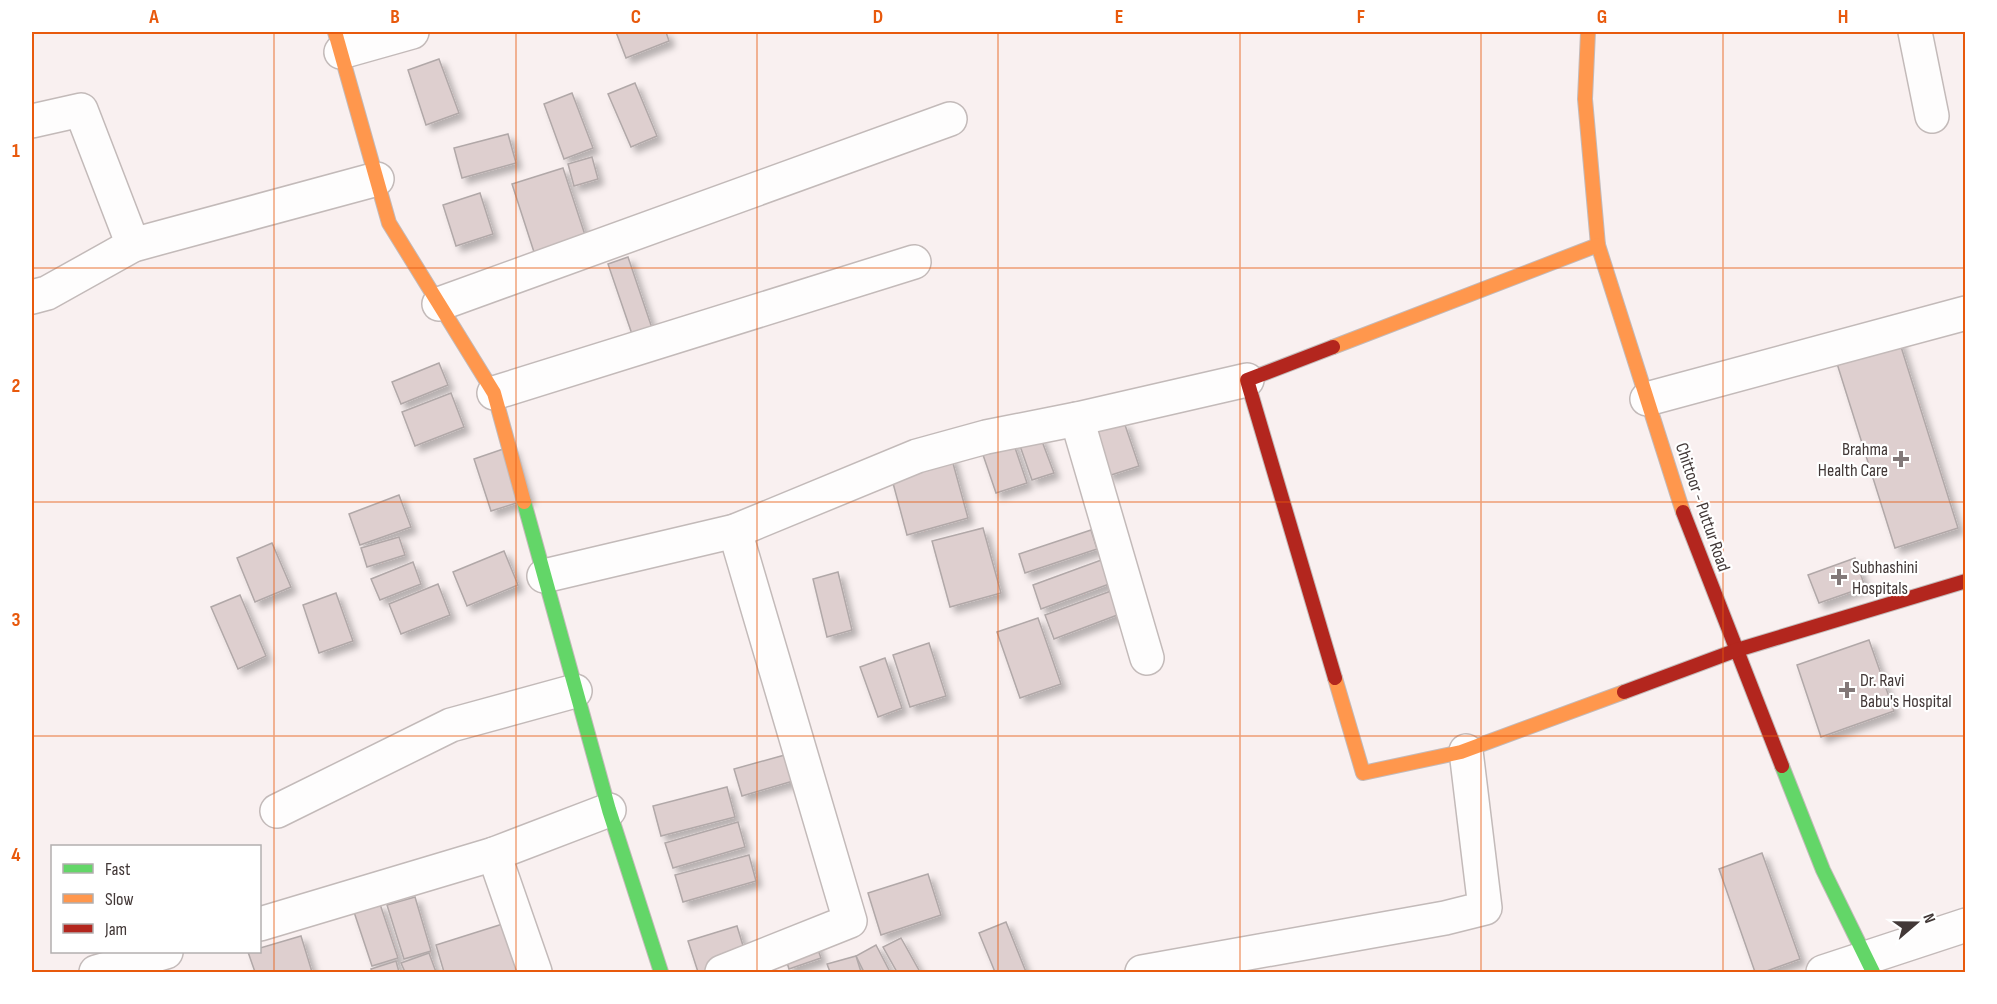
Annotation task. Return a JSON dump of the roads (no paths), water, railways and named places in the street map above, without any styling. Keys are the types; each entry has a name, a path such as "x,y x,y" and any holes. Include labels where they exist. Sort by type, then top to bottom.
{"street":[{"path":"412,32 338,42 389,223 494,393 574,691 661,972"},
{"name":"Chittoor - Puttur Road","path":"1588,32 1585,99 1598,245 1683,511 1822,870 1869,965"},
{"path":"1915,32 1932,116"},
{"path":"32,121 81,110 133,245"},
{"path":"439,304 950,118"},
{"path":"32,297 47,293 133,245 377,179"},
{"path":"544,576 735,531 916,456 986,437 1077,419 1247,380 1598,245"},
{"path":"494,393 914,262"},
{"path":"1647,399 1965,313"},
{"path":"1247,380 1364,773 1466,751 1737,650 1965,581"},
{"path":"1077,419 1147,658"},
{"path":"722,972 850,921 735,531"},
{"path":"277,810 451,725 574,691"},
{"path":"1142,972 1445,918 1485,908 1466,751"},
{"path":"261,924 494,854 609,810"},
{"path":"494,854 535,972"},
{"path":"1824,972 1869,965 1965,925"},
{"path":"96,972 159,953"}],"place":[{"name":"Brahma Health Care","path":"1901,459"},
{"name":"Subhashini Hospitals","path":"1839,577"},
{"name":"Dr. Ravi Babu's Hospital","path":"1847,690"}]}
